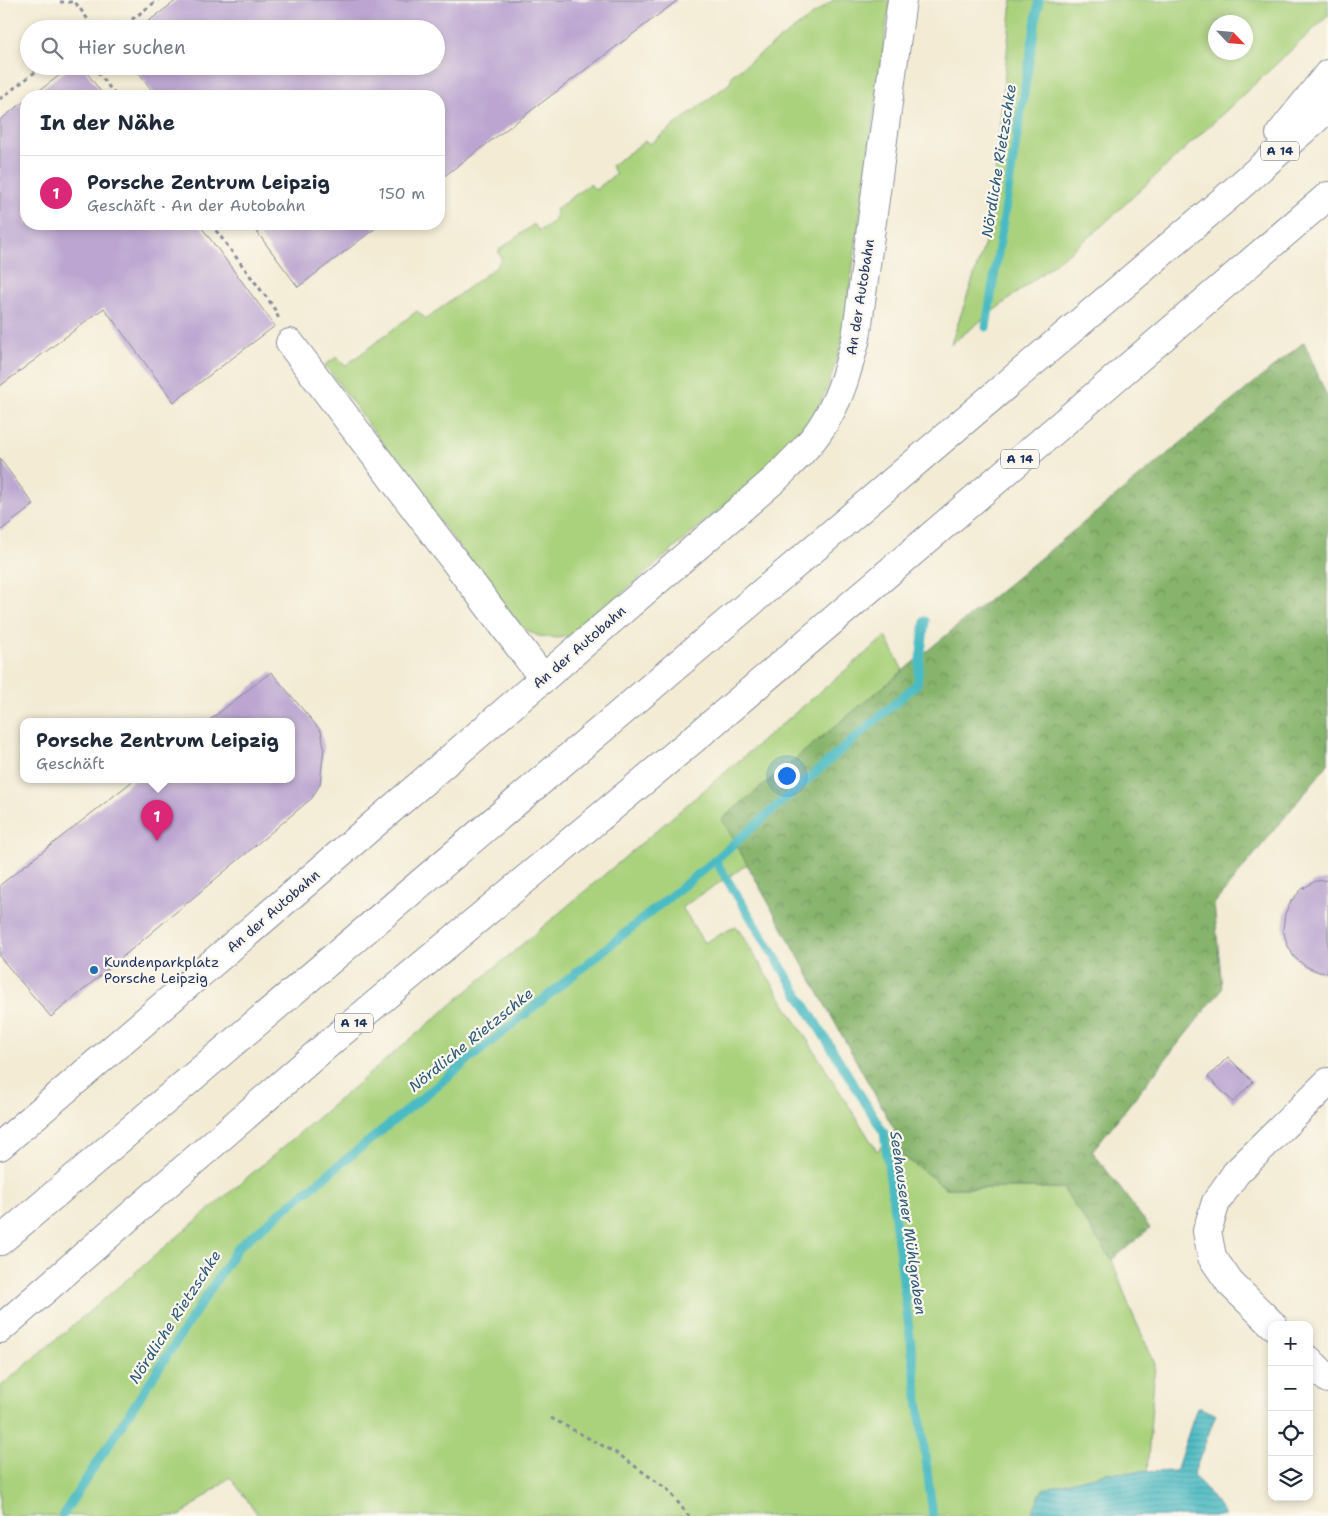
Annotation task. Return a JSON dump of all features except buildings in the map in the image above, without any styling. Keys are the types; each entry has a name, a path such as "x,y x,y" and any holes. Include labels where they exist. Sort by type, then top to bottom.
{"main road":[{"name":"An der Autobahn","path":"0,1146 774,480 803,452 827,418 845,380 856,338 902,0"},
{"path":"1232,193 1328,74"},
{"name":"A 14","path":"0,1241 1232,193 1328,108"},
{"name":"A 14","path":"0,1329 335,1038 713,723 1328,196"},
{"path":"290,342 543,678"},
{"path":"1269,1321 1230,1283 1212,1257 1207,1232 1216,1202 1236,1173 1328,1082"},
{"path":"1313,1364 1328,1379"}],"path":[{"path":"131,20 158,0"},
{"path":"60,2 75,2 88,20"},
{"path":"0,99 31,75"},
{"path":"101,75 112,90"},
{"path":"216,230 273,306 290,342"},
{"path":"551,1418 618,1454 668,1490 689,1516"}],"green space":[{"path":"833,0 890,0 843,337 832,375 821,402 800,435 781,457 585,625 568,636 558,638 538,636 520,626 450,535 325,365 337,357 345,366 417,311 426,319 496,267 502,258 499,250 534,224 539,231 555,220 556,209 590,184 595,190 616,174 611,166 645,141 650,144 730,83 732,75"},
{"path":"1012,0 1328,0 1328,16 1094,233 951,344 990,228"},
{"path":"1304,342 1328,399 1328,764 1214,904 1222,989 1092,1151 1150,1228 1112,1260 1063,1188 946,1188 898,1152 895,1131 722,819"},
{"path":"886,636 903,671 723,818 748,864 682,907 704,943 736,926 877,1151 895,1131 898,1152 946,1188 1063,1188 1112,1260 1129,1306 1155,1364 1147,1472 1106,1473 1043,1489 1030,1516 259,1516 230,1477 180,1516 0,1516 0,1387"}],"water":[{"path":"1197,1407 1216,1414 1193,1476 1203,1485 1226,1516 1030,1516 1043,1489 1106,1473 1176,1471"}],"waterway":[{"name":"Nördliche Rietzschke","path":"986,327 1039,0"},
{"name":"Nördliche Rietzschke","path":"62,1516 238,1247 715,860 917,684 925,621"},
{"name":"Seehausener Mühlgraben","path":"715,860 884,1133 933,1516"}],"place":[{"name":"Porsche Zentrum Leipzig","path":"157,841"},
{"name":"Kundenparkplatz Porsche Leipzig","path":"94,970"}]}
